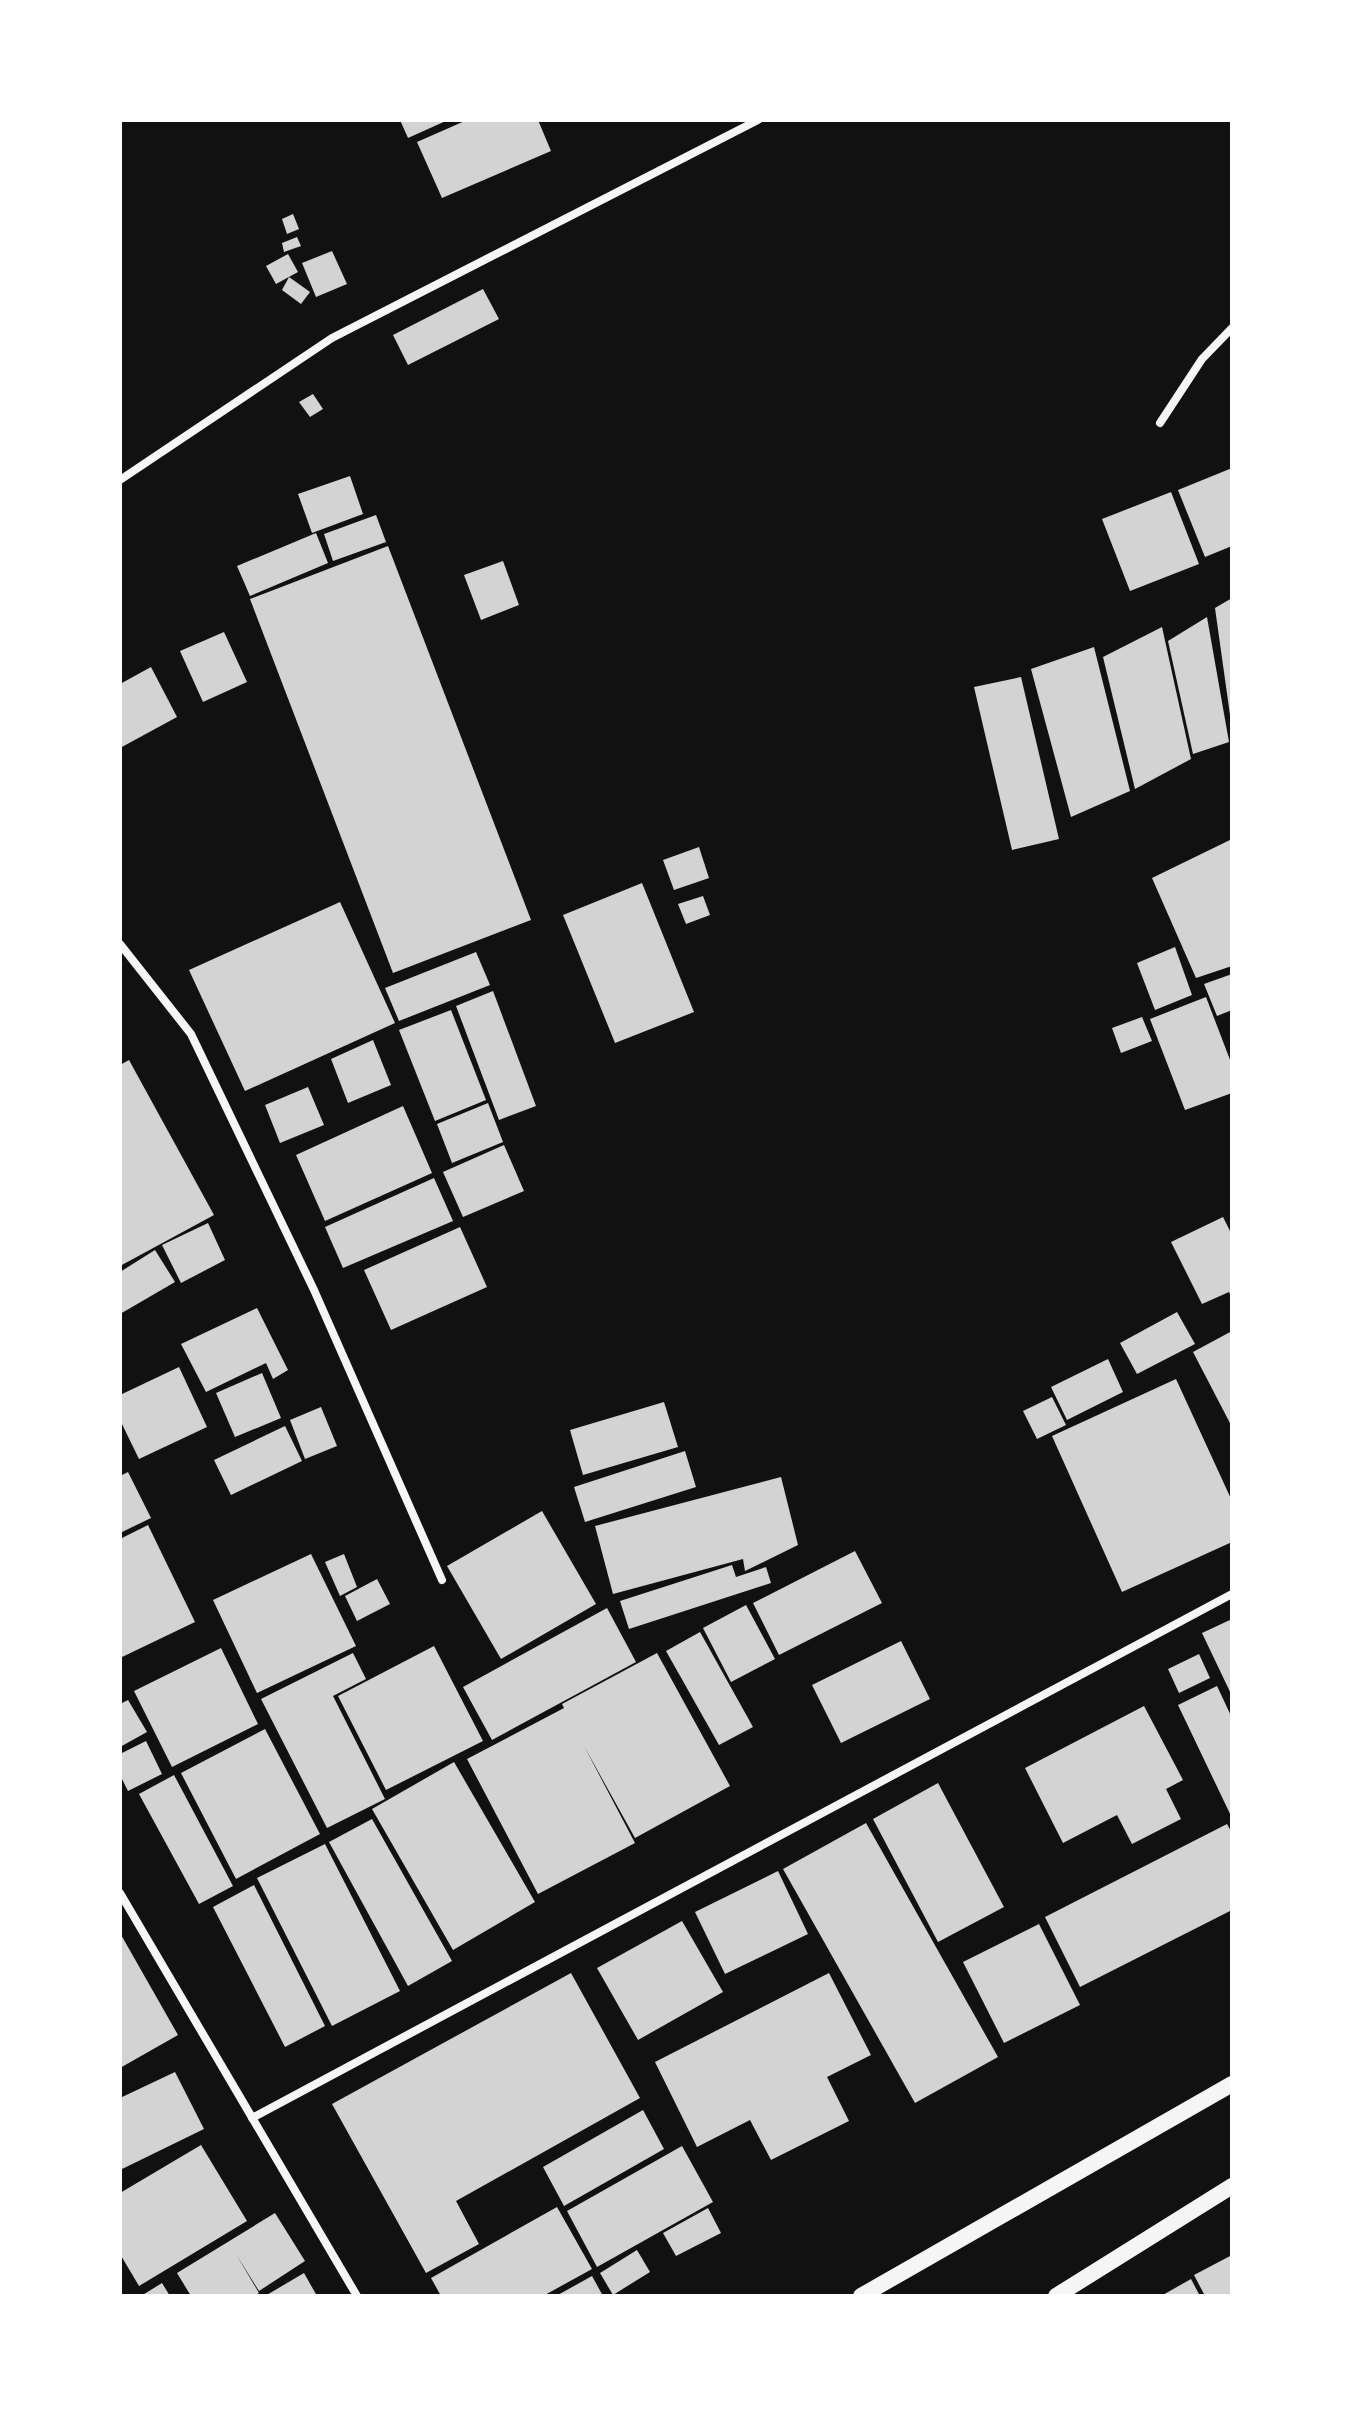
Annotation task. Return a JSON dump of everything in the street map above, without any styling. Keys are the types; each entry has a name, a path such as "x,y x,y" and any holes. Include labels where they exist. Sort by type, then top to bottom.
{"main road":[{"path":"861,2296 1232,2084"},
{"path":"1056,2296 1232,2186"}],"street":[{"path":"120,480 332,338 758,120"},
{"path":"1160,423 1202,359 1232,328"},
{"path":"120,944 191,1034 314,1290 442,1580"},
{"path":"252,2118 1232,1594"},
{"path":"120,1893 357,2296"}],"building":[{"path":"400,120 448,120 408,138"},
{"path":"467,120 538,120 551,151 442,198 417,142"},
{"path":"293,214 299,229 287,234 282,219"},
{"path":"297,237 301,246 284,252 282,243"},
{"path":"332,251 347,284 316,297 302,263"},
{"path":"288,254 298,272 276,284 266,266"},
{"path":"289,277 310,292 301,304 282,290"},
{"path":"483,289 499,319 408,365 393,335"},
{"path":"313,394 323,409 310,417 299,402"},
{"path":"1232,468 1232,546 1205,557 1178,490"},
{"path":"350,476 363,514 312,533 298,494"},
{"path":"1171,492 1199,564 1130,591 1102,519"},
{"path":"376,515 386,542 333,561 324,534"},
{"path":"316,533 328,563 250,596 237,566"},
{"path":"388,546 531,920 393,973 250,599"},
{"path":"503,561 519,605 481,620 464,575"},
{"path":"1232,598 1232,715 1230,715 1215,608"},
{"path":"1207,617 1229,742 1193,754 1168,641"},
{"path":"1162,627 1191,759 1135,789 1103,657"},
{"path":"224,632 247,682 203,702 180,651"},
{"path":"1094,647 1130,791 1071,817 1031,669"},
{"path":"151,667 177,717 120,748 120,684"},
{"path":"1021,677 1059,839 1012,850 974,687"},
{"path":"1232,839 1232,966 1196,978 1152,878"},
{"path":"699,847 709,878 674,890 663,860"},
{"path":"642,883 694,1012 615,1043 563,915"},
{"path":"703,896 710,915 686,924 678,904"},
{"path":"340,902 395,1023 245,1091 189,970"},
{"path":"1175,947 1192,995 1155,1010 1137,963"},
{"path":"476,952 490,985 399,1021 385,988"},
{"path":"1232,974 1232,1010 1217,1016 1204,984"},
{"path":"493,991 536,1106 499,1120 456,1006"},
{"path":"1206,997 1232,1065 1232,1093 1185,1110 1150,1019"},
{"path":"451,1010 486,1100 435,1121 399,1030"},
{"path":"1142,1017 1152,1041 1121,1053 1112,1028"},
{"path":"373,1040 391,1085 348,1103 331,1059"},
{"path":"129,1060 214,1215 120,1266 120,1065"},
{"path":"308,1087 324,1125 280,1143 265,1105"},
{"path":"488,1103 503,1142 452,1163 437,1124"},
{"path":"403,1106 432,1173 325,1221 296,1155"},
{"path":"504,1145 524,1191 463,1217 443,1172"},
{"path":"434,1178 453,1221 343,1268 325,1227"},
{"path":"1223,1217 1232,1235 1232,1298 1229,1292 1202,1304 1171,1242"},
{"path":"208,1223 225,1260 181,1283 162,1245"},
{"path":"460,1227 487,1287 391,1330 364,1270"},
{"path":"155,1250 175,1282 120,1314 120,1272"},
{"path":"257,1308 288,1370 273,1379 266,1363 206,1392 181,1344"},
{"path":"1177,1312 1195,1344 1137,1374 1120,1343"},
{"path":"1232,1331 1232,1427 1193,1352"},
{"path":"1108,1359 1123,1392 1067,1420 1051,1387"},
{"path":"179,1367 207,1427 139,1459 120,1420 120,1395"},
{"path":"262,1373 281,1418 235,1437 216,1393"},
{"path":"1176,1379 1232,1501 1232,1542 1122,1592 1052,1436"},
{"path":"1052,1397 1066,1425 1037,1439 1023,1411"},
{"path":"664,1402 678,1447 583,1475 570,1430"},
{"path":"321,1407 337,1446 305,1459 290,1420"},
{"path":"285,1426 302,1461 231,1495 214,1460"},
{"path":"685,1451 696,1487 585,1522 574,1487"},
{"path":"128,1472 151,1518 120,1533 120,1476"},
{"path":"781,1477 798,1545 745,1571 743,1559 613,1594 595,1526"},
{"path":"542,1511 596,1604 501,1659 447,1566"},
{"path":"148,1525 195,1622 120,1658 120,1539"},
{"path":"855,1551 882,1603 779,1655 753,1603"},
{"path":"311,1554 356,1646 257,1693 213,1600"},
{"path":"344,1554 357,1587 340,1596 325,1562"},
{"path":"732,1565 736,1577 766,1567 771,1583 629,1629 620,1601"},
{"path":"377,1579 390,1604 357,1621 345,1596"},
{"path":"746,1605 775,1659 731,1682 703,1628"},
{"path":"607,1608 636,1662 492,1740 463,1687"},
{"path":"1232,1619 1232,1696 1202,1633"},
{"path":"700,1632 753,1727 719,1745 666,1651"},
{"path":"901,1641 930,1699 841,1743 812,1685"},
{"path":"434,1646 483,1741 386,1790 338,1696"},
{"path":"221,1648 258,1724 172,1767 134,1691"},
{"path":"353,1653 366,1679 333,1696 385,1799 327,1828 261,1699"},
{"path":"657,1653 730,1786 635,1838 584,1746 635,1843 538,1894 467,1759 564,1708 562,1704"},
{"path":"1199,1654 1210,1678 1179,1693 1168,1669"},
{"path":"1217,1686 1232,1718 1232,1818 1178,1705"},
{"path":"128,1700 147,1732 120,1747 120,1704"},
{"path":"1144,1706 1183,1780 1166,1789 1181,1819 1132,1844 1117,1815 1063,1843 1025,1768"},
{"path":"265,1729 320,1834 236,1879 181,1773"},
{"path":"146,1741 162,1774 128,1791 120,1775 120,1754"},
{"path":"454,1762 535,1902 453,1950 372,1809"},
{"path":"174,1775 233,1886 199,1904 139,1794"},
{"path":"938,1783 1004,1907 938,1942 873,1819"},
{"path":"372,1819 452,1961 408,1986 329,1842"},
{"path":"866,1823 998,2057 915,2103 783,1869"},
{"path":"1227,1824 1232,1833 1232,1910 1080,1987 1045,1917"},
{"path":"325,1844 400,1991 332,2026 257,1878"},
{"path":"778,1871 808,1934 725,1974 695,1912"},
{"path":"254,1885 325,2026 285,2047 213,1907"},
{"path":"682,1921 723,1992 638,2040 597,1968"},
{"path":"1039,1924 1080,2005 1004,2043 963,1962"},
{"path":"120,1933 178,2035 120,2068"},
{"path":"571,1973 640,2098 456,2201 479,2244 426,2273 332,2104"},
{"path":"829,1973 871,2055 827,2077 849,2121 771,2160 750,2120 697,2147 655,2062"},
{"path":"175,2072 204,2129 120,2170 120,2098"},
{"path":"643,2110 664,2149 564,2206 543,2167"},
{"path":"201,2145 247,2221 139,2286 120,2254 120,2193"},
{"path":"682,2146 713,2202 597,2267 567,2211"},
{"path":"557,2207 592,2269 543,2296 441,2296 431,2278"},
{"path":"708,2208 721,2233 676,2256 663,2233"},
{"path":"275,2213 305,2261 259,2291 236,2254 259,2293 254,2296 191,2296 177,2273"},
{"path":"637,2250 650,2272 613,2295 600,2273"},
{"path":"1232,2255 1232,2296 1205,2296 1194,2275"},
{"path":"304,2273 317,2296 265,2296"},
{"path":"592,2276 603,2296 556,2296"},
{"path":"1191,2279 1200,2296 1161,2296"},
{"path":"162,2283 170,2296 141,2296"}]}
